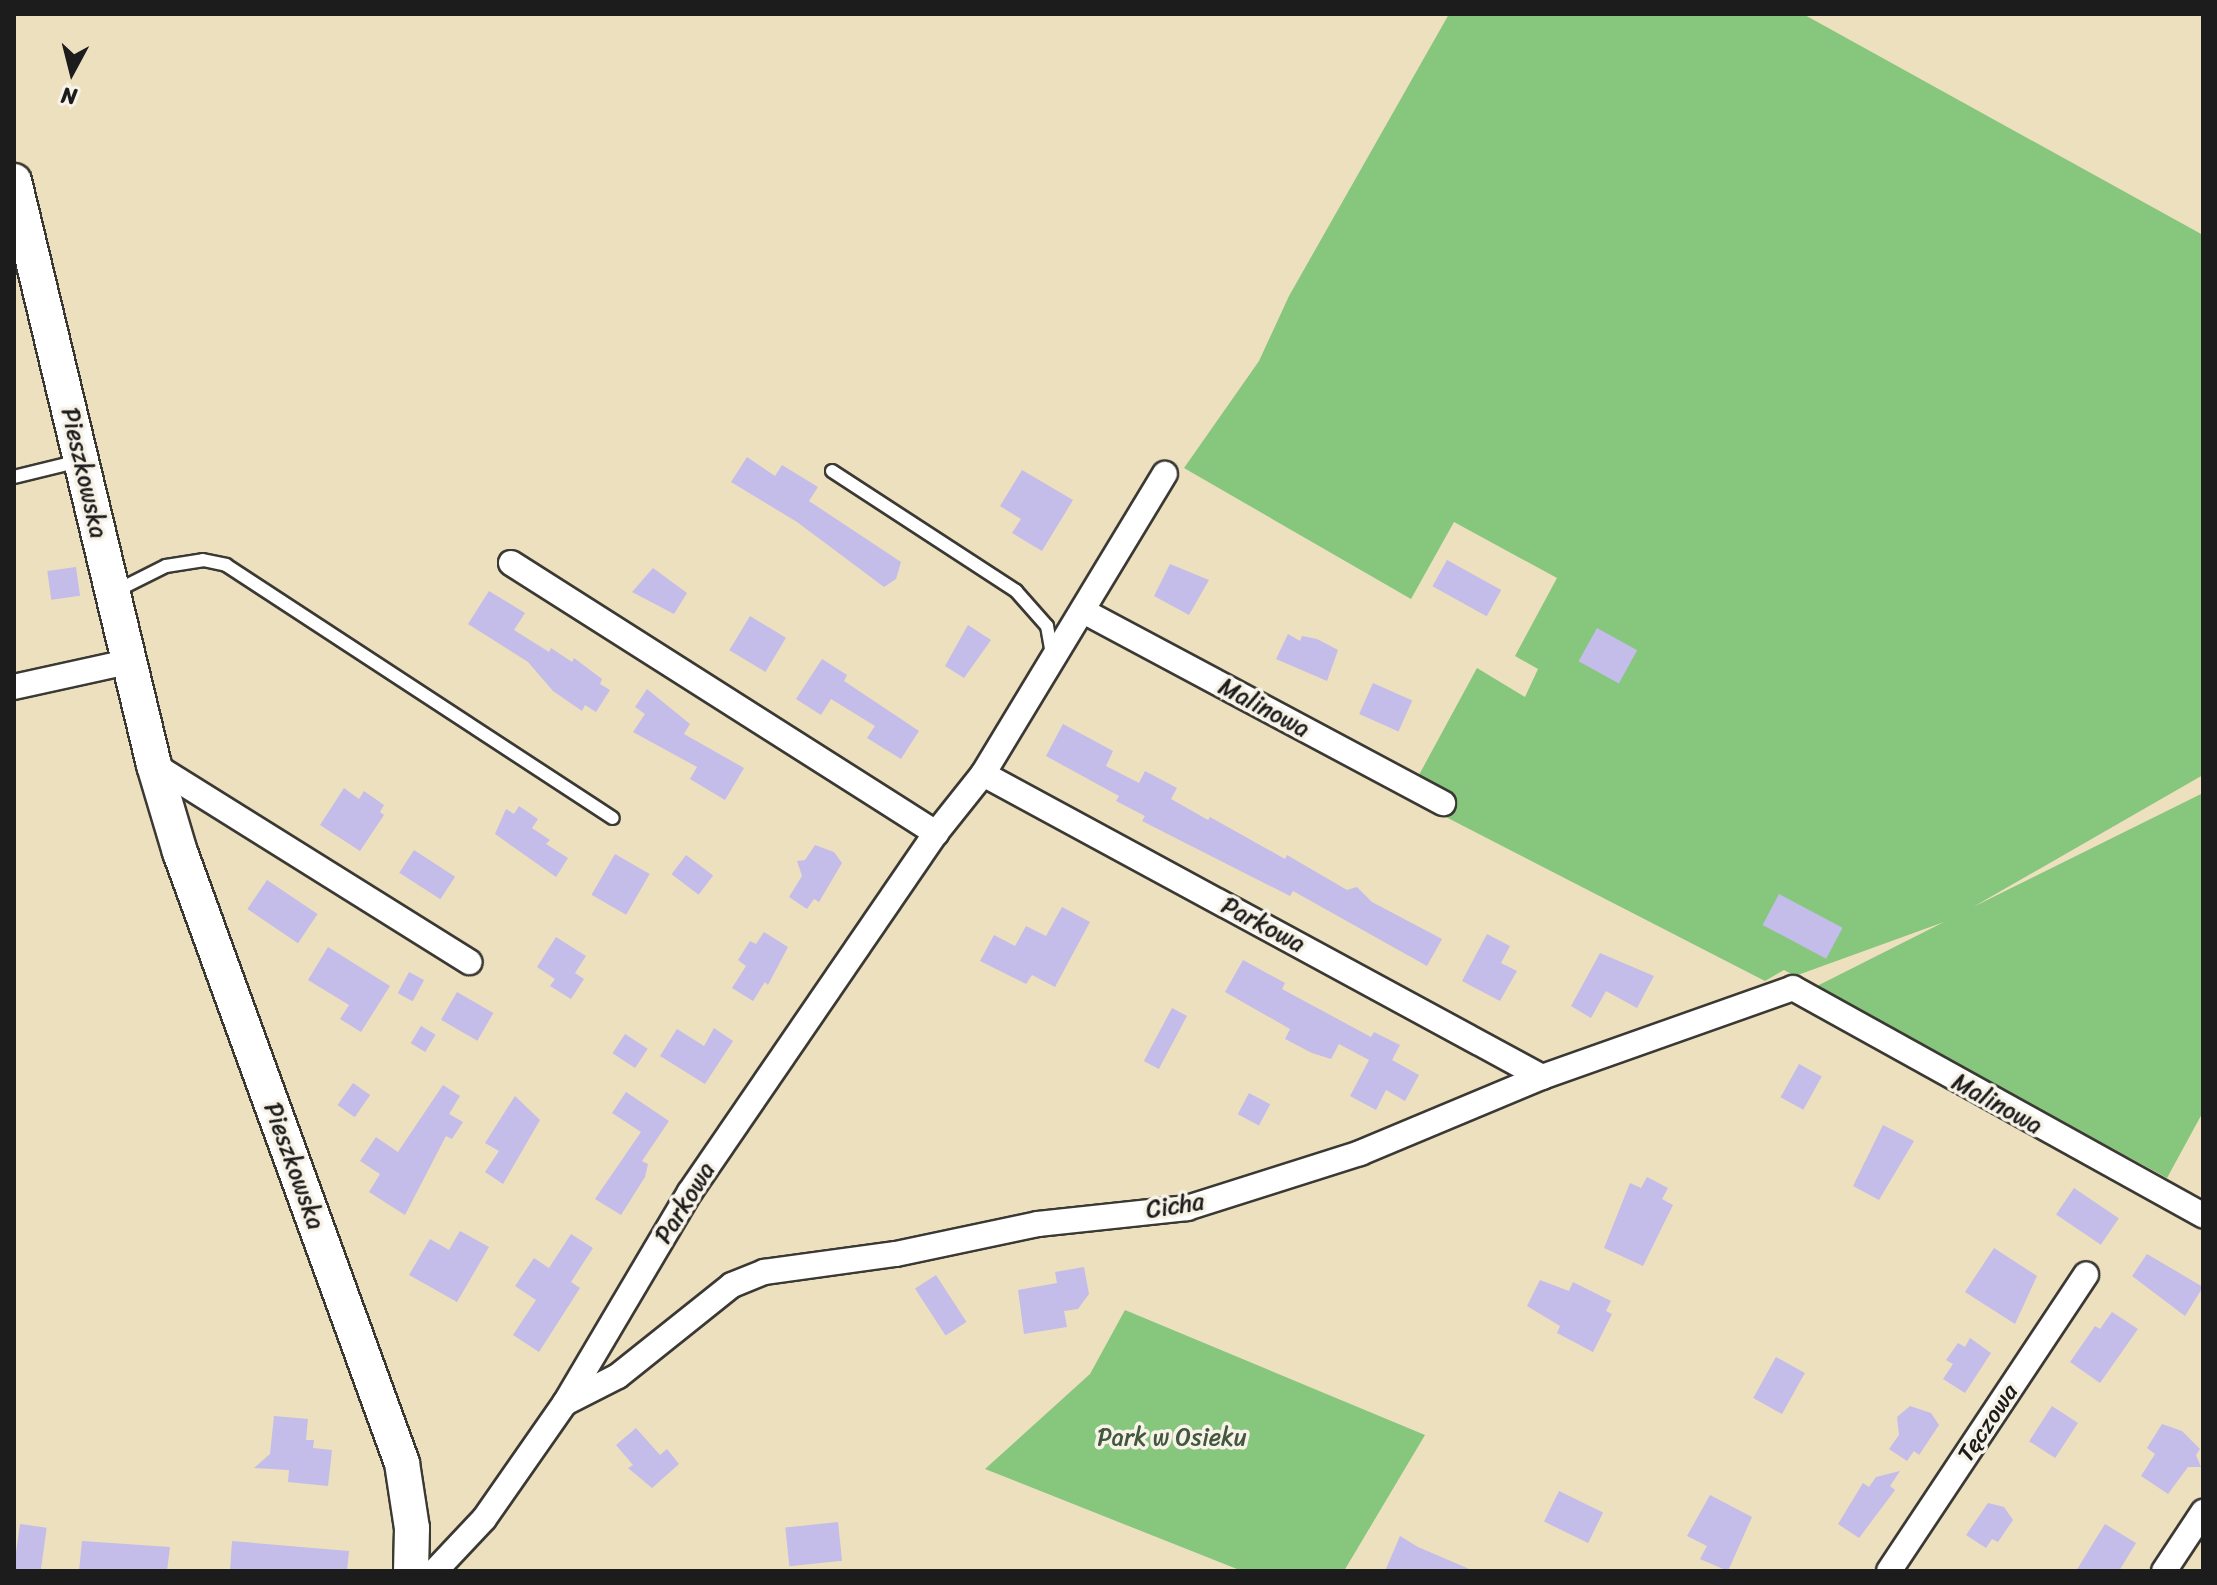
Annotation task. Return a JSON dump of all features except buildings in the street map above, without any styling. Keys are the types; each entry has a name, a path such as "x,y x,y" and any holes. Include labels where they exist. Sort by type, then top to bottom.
{"street":[{"name":"Pieszkowska","path":"14,181 18,219 82,460 154,765 180,852 402,1463 409,1491 411,1571"},
{"name":"Parkowa","path":"435,1571 484,1519 565,1403 690,1192 936,833 983,774 1085,612 1165,474"},
{"path":"511,563 936,833"},
{"name":"Malinowa","path":"1085,612 1443,803"},
{"path":"14,687 128,662"},
{"path":"154,765 469,962"},
{"name":"Parkowa","path":"983,774 1542,1077"},
{"name":"Malinowa","path":"1793,988 2203,1215"},
{"name":"Cicha","path":"565,1403 618,1376 744,1279 1038,1224 1187,1208 1360,1153 1542,1077 1793,988"},
{"name":"Tęczowa","path":"1889,1571 2086,1275"},
{"path":"2164,1571 2203,1512"}],"lane":[{"path":"14,477 82,460"},
{"path":"832,471 1016,591 1047,626 1053,662"},
{"path":"113,592 166,566 203,560 226,565 612,818"}],"green space":[{"path":"1449,14 1803,14 2203,235 2203,775 1973,907 2203,793 2203,1112 2167,1178 1815,987 1944,922 1795,976 1784,970 1765,981 1407,797 1477,668 1525,697 1538,669 1515,656 1557,578 1454,522 1411,599 1184,468 1259,361 1289,296"},
{"name":"Park w Osieku","path":"1125,1310 1425,1435 1344,1571 1242,1571 985,1469 1090,1374"}]}
